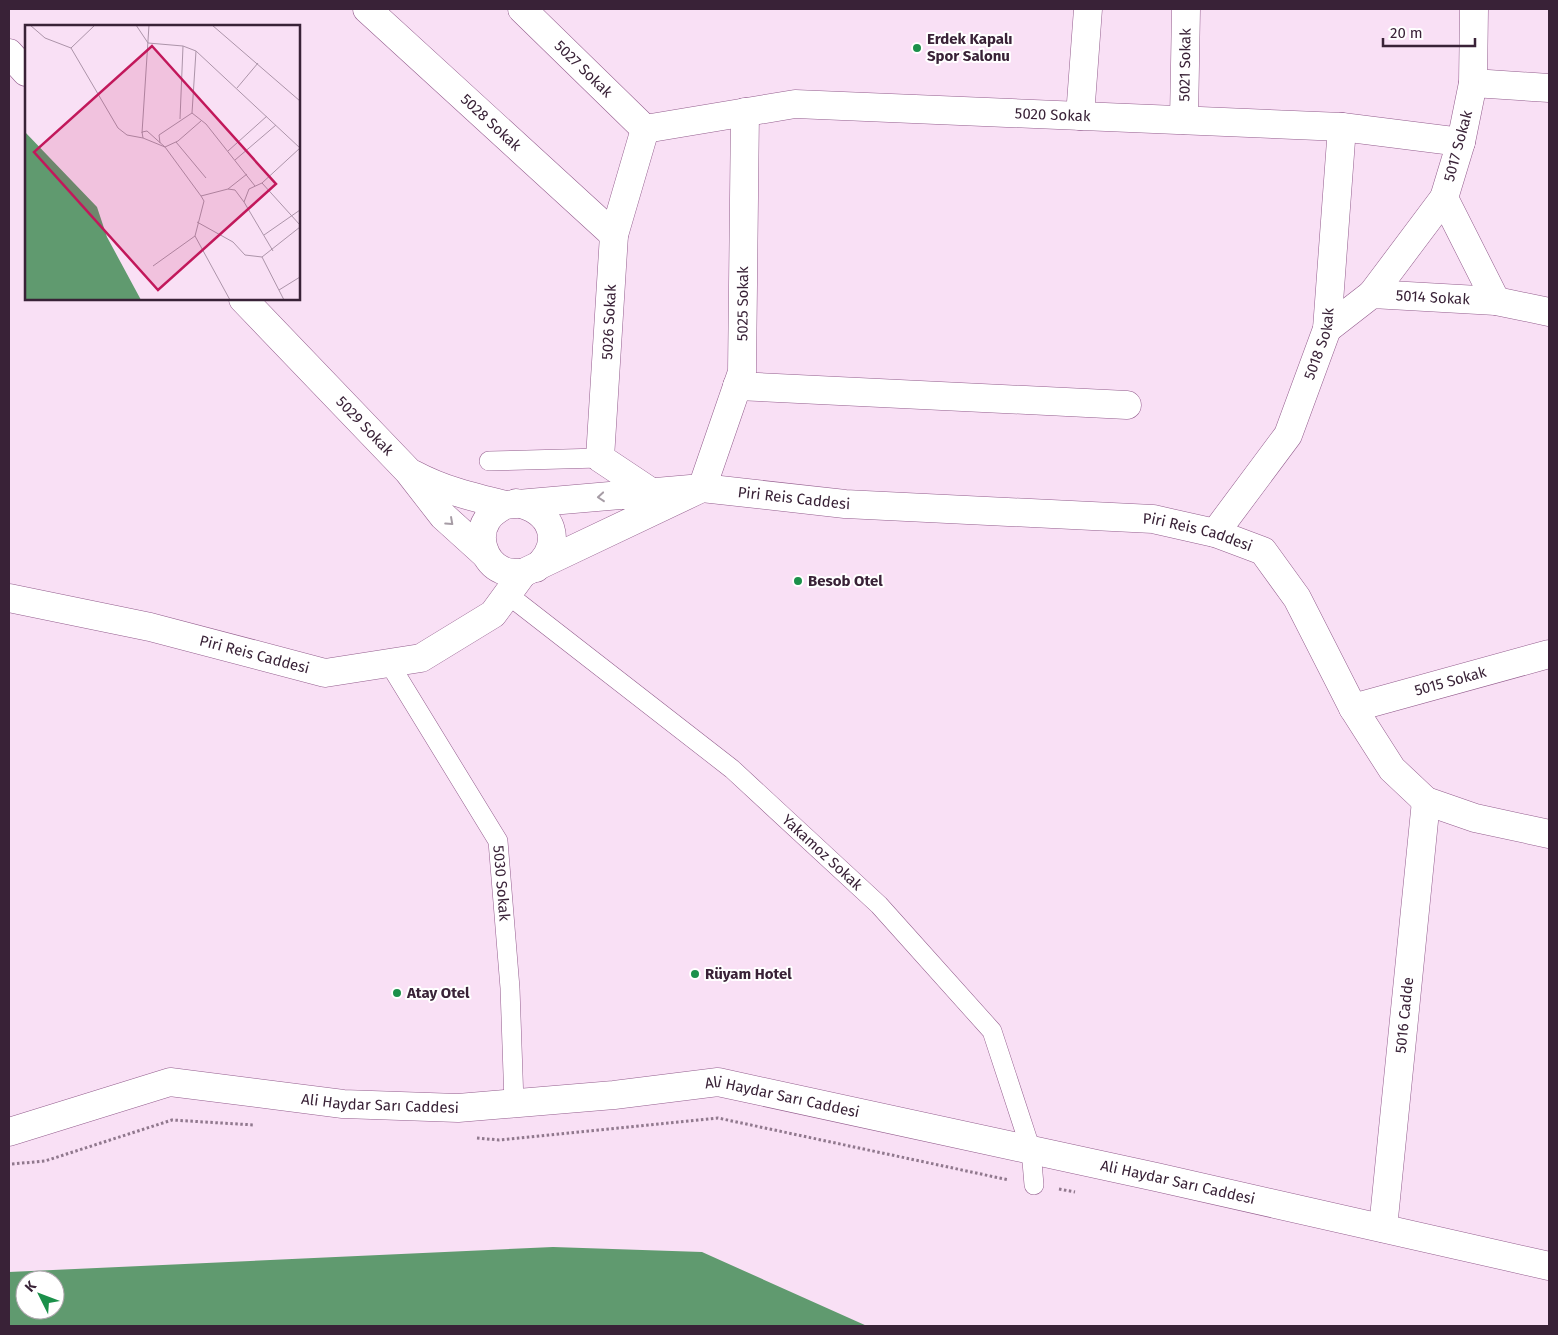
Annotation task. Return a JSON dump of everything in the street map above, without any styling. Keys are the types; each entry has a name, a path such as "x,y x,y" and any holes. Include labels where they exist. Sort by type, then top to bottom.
{"street":[{"name":"5028 Sokak","path":"367,9 614,235"},
{"name":"5027 Sokak","path":"522,9 645,129"},
{"path":"1080,116 1088,9"},
{"name":"5021 Sokak","path":"1184,120 1186,9"},
{"name":"5017 Sokak","path":"1474,9 1473,83 1461,142 1444,198 1496,301"},
{"path":"9,54 25,71"},
{"path":"1473,83 1549,88"},
{"name":"5020 Sokak","path":"645,129 795,104 1342,127 1461,142"},
{"name":"5025 Sokak","path":"702,488 742,372 745,112"},
{"name":"5018 Sokak","path":"1215,532 1288,435 1327,329 1342,127"},
{"name":"5026 Sokak","path":"600,458 614,235 645,129"},
{"path":"1327,329 1372,294 1444,198"},
{"name":"5014 Sokak","path":"1372,294 1496,301 1549,312"},
{"name":"5029 Sokak","path":"244,300 408,471 443,516 489,559"},
{"path":"737,386 1127,405"},
{"path":"600,458 651,492"},
{"path":"408,471 435,486 510,504 527,505 538,510 545,518 550,528 552,540 550,551 544,561 496,602 498,584 482,543 482,531 487,520 495,511 510,504"},
{"name":"Piri Reis Caddesi","path":"9,598 150,627 325,673 389,663 420,658 515,587 702,488"},
{"name":"Piri Reis Caddesi","path":"510,504 702,488 845,504 1153,519 1215,532 1263,552 1297,598 1353,708 1392,769 1426,802 1475,818 1549,834"},
{"path":"489,559 502,570 513,573 515,587"},
{"name":"5015 Sokak","path":"1353,708 1549,654"},
{"name":"5016 Cadde","path":"1383,1228 1426,802"},
{"name":"Ali Haydar Sarı Caddesi","path":"9,1132 170,1082 343,1104 458,1108 614,1095 718,1082 1549,1266"}],"lane":[{"path":"489,461 600,458"},
{"name":"Yakamoz Sokak","path":"515,587 732,769 878,905 992,1031 1031,1150 1034,1185"},
{"name":"5030 Sokak","path":"389,663 498,841 510,988 514,1103"}],"path":[{"path":"469,1138 499,1140 718,1118 1034,1185 1081,1193"},
{"path":"9,1164 46,1161 172,1120 261,1125"}],"shaded area":[{"path":"553,1247 702,1252 867,1326 9,1326 9,1272 15,1272 15,1320 65,1320 65,1270 53,1270"}],"place":[{"name":"Erdek Kapalı Spor Salonu","path":"917,48"},
{"name":"Besob Otel","path":"798,581"},
{"name":"Rüyam Hotel","path":"695,974"},
{"name":"Atay Otel","path":"397,993"}]}
